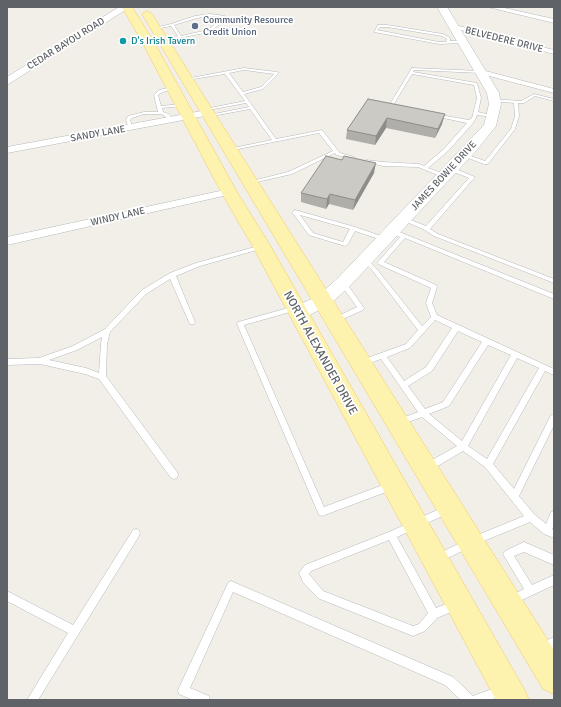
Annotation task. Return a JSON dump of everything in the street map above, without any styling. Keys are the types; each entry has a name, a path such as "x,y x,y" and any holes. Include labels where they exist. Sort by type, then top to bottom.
{"main road":[{"name":"NORTH ALEXANDER DRIVE","path":"126,7 164,34"},
{"name":"NORTH ALEXANDER DRIVE","path":"143,7 164,34 180,83 198,113 230,150 324,300 507,602 545,646 554,678"},
{"name":"NORTH ALEXANDER DRIVE","path":"198,113 209,155 262,247 510,694"},
{"path":"209,155 230,150"}],"street":[{"name":"CEDAR BAYOU ROAD","path":"7,82 126,7"},
{"name":"JAMES BOWIE DRIVE","path":"297,311 324,300 342,283 370,264 394,236 404,219 465,155 490,126 493,116 493,93 442,7"},
{"path":"491,7 554,21"},
{"name":"BELVEDERE DRIVE","path":"455,27 554,52"},
{"path":"481,71 554,91"},
{"name":"SANDY LANE","path":"7,150 131,128 198,113"},
{"name":"WINDY LANE","path":"7,241 229,192"}],"lane":[{"path":"210,15 223,16 221,21 209,31 164,34 196,17 210,15"},
{"path":"448,42 449,39 443,36 387,26 379,26 375,31 439,42 448,42 463,42"},
{"path":"161,113 156,95 161,91 180,83 226,72 249,69 277,73 262,88 241,94"},
{"path":"403,108 392,104 414,69 481,71"},
{"path":"226,72 275,141"},
{"path":"411,74 476,84 479,98 476,113 471,122 446,150 425,168"},
{"path":"494,100 522,102 534,95 554,100"},
{"path":"198,113 247,102"},
{"path":"465,155 486,163 513,129 517,116 516,102"},
{"path":"228,106 232,112"},
{"path":"160,107 198,113 232,112 251,108"},
{"path":"131,128 128,120 130,117 144,113 161,113 167,115 170,120"},
{"path":"476,113 493,116"},
{"path":"433,114 471,122"},
{"path":"230,150 320,131 340,155 357,159"},
{"path":"250,183 290,173 336,151"},
{"path":"363,160 379,164 415,165 472,177 427,229"},
{"path":"353,228 345,244 311,234 295,212 353,228 394,236 554,297"},
{"path":"404,219 427,229 436,235 554,281"},
{"path":"380,263 394,236"},
{"path":"38,361 75,348 107,331 144,292 172,275 198,264 262,247"},
{"path":"370,264 380,263 434,287 429,303 434,317 554,372"},
{"path":"370,264 422,330"},
{"path":"172,275 192,322"},
{"path":"336,320 361,308 342,283"},
{"path":"297,311 240,324 322,512 393,485"},
{"path":"362,363 408,346 434,317"},
{"path":"403,385 430,369 456,328"},
{"path":"102,377 104,344 107,331"},
{"path":"398,422 446,404 486,342"},
{"path":"426,469 463,447 515,355"},
{"path":"382,356 423,413 463,447 488,464 531,517 550,533 554,515"},
{"path":"7,362 38,361 86,371 102,377 174,475"},
{"path":"488,464 543,367"},
{"path":"514,497 554,417"},
{"path":"450,508 390,535 308,568 304,573 306,579 320,594 412,631 422,628 434,614 460,604"},
{"path":"435,560 471,542 531,517"},
{"path":"32,700 136,533"},
{"path":"390,535 434,614"},
{"path":"530,591 508,554 524,547 554,560"},
{"path":"507,602 554,580"},
{"path":"204,700 183,690 231,586 449,681 469,700"},
{"path":"7,596 75,631"},
{"path":"476,700 510,694"}],"building":[{"path":"368,99 445,114 438,129 387,118 376,136 347,130"},
{"path":"326,156 342,160 344,156 376,163 355,200 330,194 327,199 301,193"}],"place":[{"name":"Community Resource Credit Union","path":"195,26"},
{"name":"D's Irish Tavern","path":"123,41"}]}
